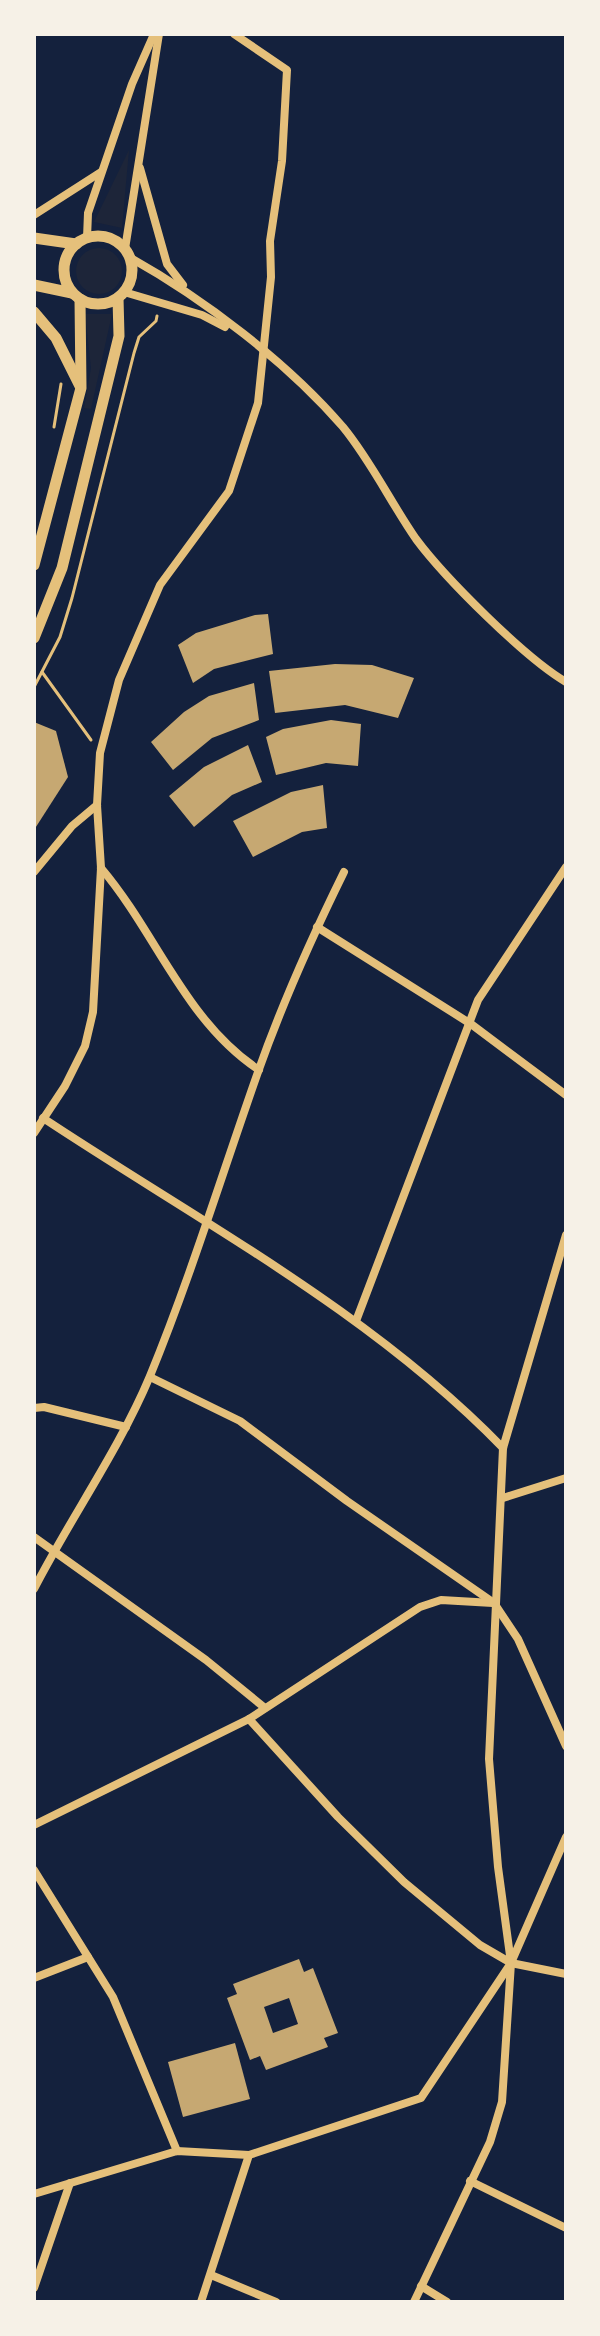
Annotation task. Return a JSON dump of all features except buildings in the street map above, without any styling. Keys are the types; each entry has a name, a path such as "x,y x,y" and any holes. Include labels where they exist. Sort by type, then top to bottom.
{"main road":[{"path":"34,238 81,241 107,238 127,253 132,275 121,295 119,336 62,568 34,638"},
{"path":"34,565 81,388 76,296 64,268 81,241"},
{"path":"34,285 99,304 121,295"},
{"path":"34,312 56,338 81,388"}],"street":[{"path":"157,34 127,253 188,292 295,376 344,429 418,542 458,586 529,653 566,682"},
{"path":"81,241 132,84 157,34"},
{"path":"34,1133 65,1086 85,1046 93,1012 101,868 97,805 100,753 119,680 160,585 229,491 258,403 265,352 270,241 282,161 287,70 234,34"},
{"path":"139,163 167,264 188,292"},
{"path":"34,215 102,171"},
{"path":"121,295 202,315 246,339"},
{"path":"34,872 72,826 97,805"},
{"path":"356,1321 478,1000 566,867"},
{"path":"101,868 122,893 202,1019 219,1039 259,1070"},
{"path":"34,1589 126,1427 150,1377 208,1222 259,1070 317,927 344,872"},
{"path":"317,927 471,1024 566,1095"},
{"path":"43,1118 208,1222 356,1321 467,1411 503,1448"},
{"path":"414,2302 490,2142 502,2102 511,1963 498,1867 489,1759 503,1448 566,1235"},
{"path":"150,1377 240,1421 494,1603 518,1639 566,1746"},
{"path":"34,1408 57,1409 126,1427"},
{"path":"503,1498 566,1478"},
{"path":"34,1537 206,1660 265,1708"},
{"path":"34,1825 249,1719 420,1607 441,1600 494,1603"},
{"path":"249,1719 404,1882 480,1945 511,1963 566,1974"},
{"path":"34,2194 177,2151 249,2155 421,2098 511,1963 566,1837"},
{"path":"34,1870 113,1997 177,2151"},
{"path":"34,1978 88,1957"},
{"path":"201,2302 249,2155"},
{"path":"470,2181 566,2228"},
{"path":"34,2288 70,2183"},
{"path":"211,2275 276,2302"},
{"path":"421,2286 447,2302"}],"path":[{"path":"34,687 60,637 134,353 139,337 156,321 157,304"},
{"path":"52,435 63,389 59,377"},
{"path":"42,672 100,753"}],"shaded area":[{"path":"129,150 122,228 94,222"},
{"path":"99,248 116,254 122,271 116,288 99,294 82,288 76,271 82,254"},
{"path":"85,314 112,314 91,409 84,408 91,368"}]}
